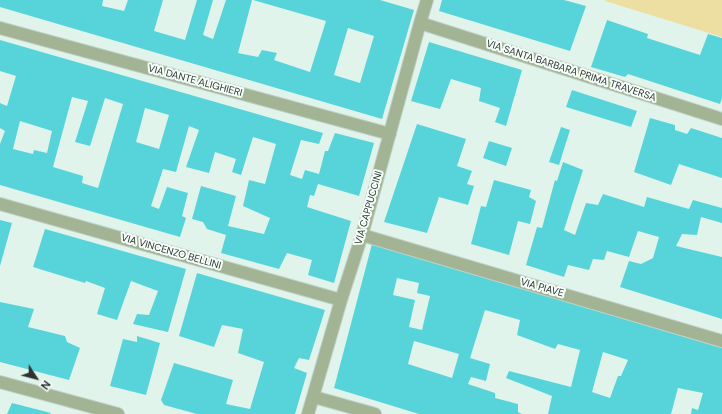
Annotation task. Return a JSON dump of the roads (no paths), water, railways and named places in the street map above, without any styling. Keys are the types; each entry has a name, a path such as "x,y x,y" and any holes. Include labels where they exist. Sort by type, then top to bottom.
{"street":[{"name":"VIA CAPPUCCINI","path":"308,414 341,300 362,235 427,0"},
{"name":"VIA SANTA BARBARA PRIMA TRAVERSA","path":"420,23 722,119"},
{"name":"VIA DANTE ALIGHIERI","path":"0,28 390,134"},
{"name":"VIA VINCENZO BELLINI","path":"0,204 341,300"},
{"name":"VIA PIAVE","path":"362,235 722,341"},
{"path":"0,382 118,414"},
{"path":"314,396 375,414"}]}
